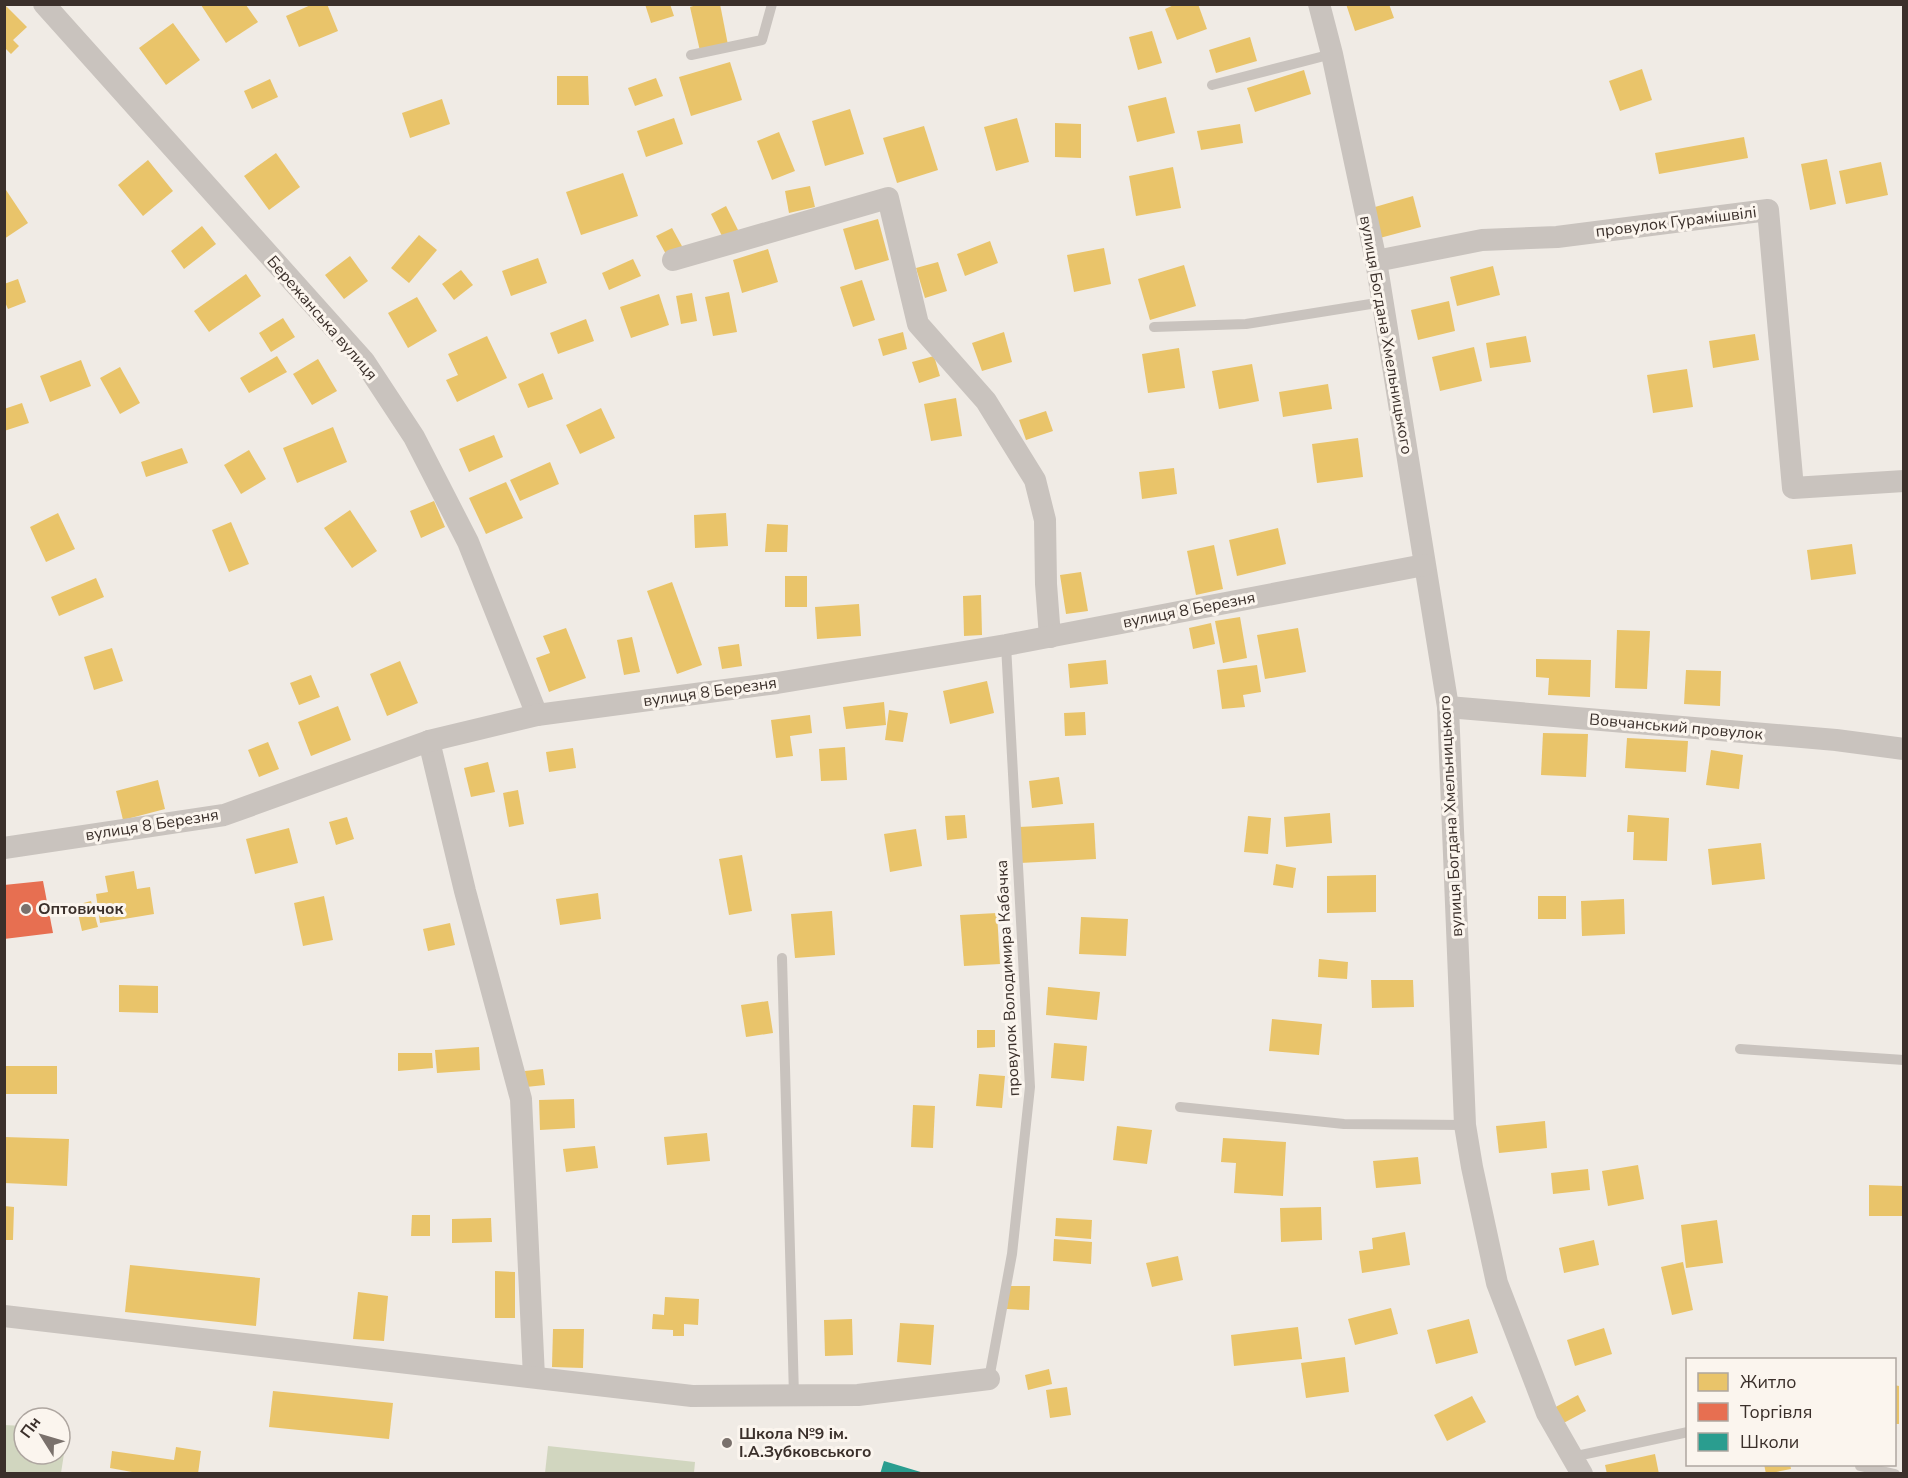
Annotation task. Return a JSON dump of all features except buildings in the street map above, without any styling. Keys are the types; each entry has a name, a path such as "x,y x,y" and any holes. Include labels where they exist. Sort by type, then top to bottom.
{"street":[{"name":"Бережанська вулиця","path":"44,4 364,361 414,437 468,542 537,715"},
{"name":"вулиця Богдана Хмельницького","path":"1319,4 1332,54 1376,261 1448,707 1465,1125 1472,1167 1497,1283 1547,1413 1577,1465"},
{"path":"673,260 888,198 918,324 986,401 1035,480 1045,520 1050,637"},
{"name":"провулок Гурамішвілі","path":"1376,261 1482,240 1557,237 1768,210 1793,488 1904,481"},
{"name":"вулиця 8 Березня","path":"4,848 224,815 429,741 537,715 777,683 1006,645 1424,565"},
{"name":"Вовчанський провулок","path":"1448,707 1836,740 1904,749"},
{"path":"429,741 465,891 521,1099 534,1377"},
{"path":"4,1316 692,1396 858,1395 988,1379"}],"lane":[{"path":"692,55 762,40 772,4"},
{"path":"1212,85 1332,54"},
{"path":"1154,327 1246,324 1383,302"},
{"name":"провулок Володимира Кабачка","path":"988,1379 1012,1254 1030,1088 1006,645"},
{"path":"782,958 794,1397"},
{"path":"1740,1049 1904,1060"},
{"path":"1180,1107 1344,1124 1465,1125"},
{"path":"1577,1465 1686,1433"},
{"path":"1860,1466 1895,1473"}],"green space":[{"path":"4,1425 12,1425 12,1466 62,1466 61,1473 5,1473"},
{"path":"548,1446 695,1462 694,1473 545,1473"}],"place":[{"name":"Оптовичок","path":"26,909"},
{"name":"Школа №9 ім. І.А.Зубковського","path":"727,1443"}]}
